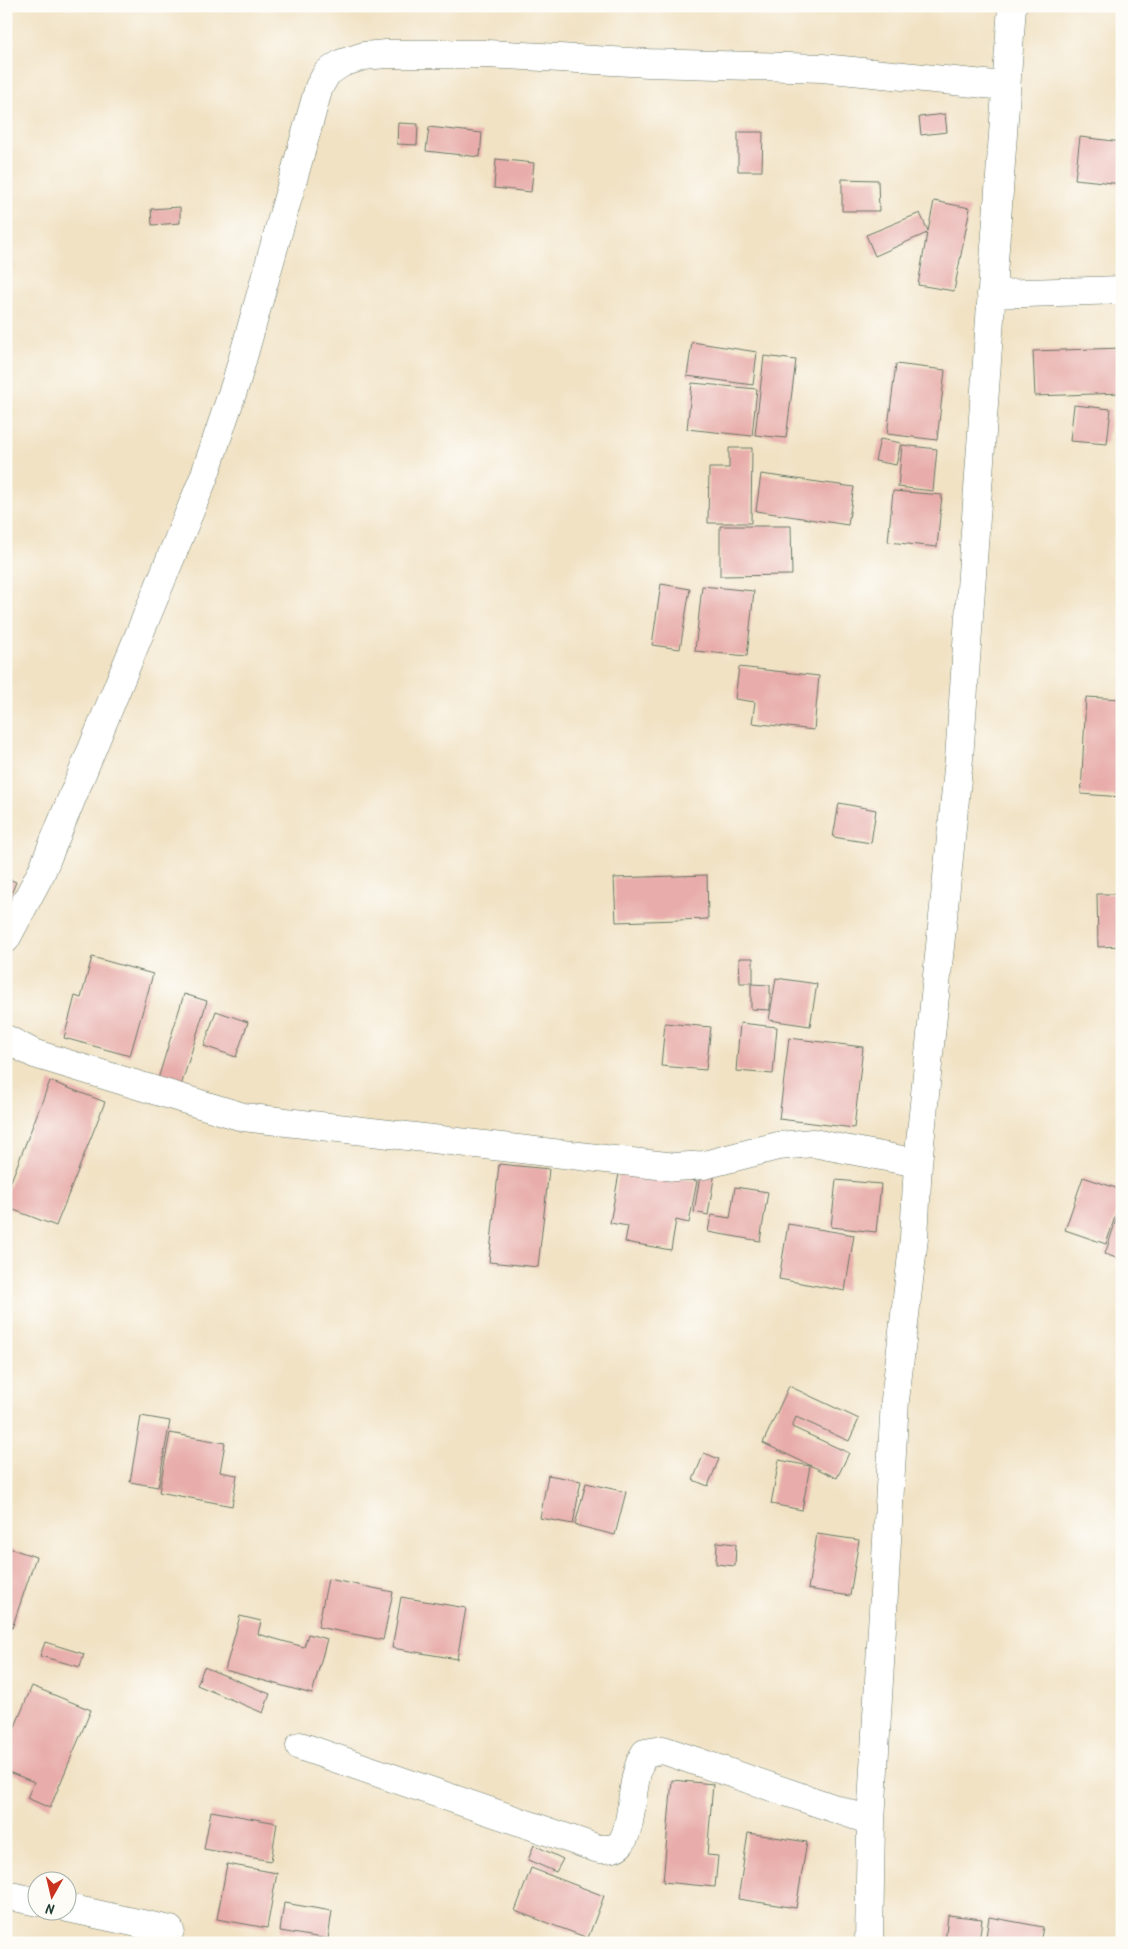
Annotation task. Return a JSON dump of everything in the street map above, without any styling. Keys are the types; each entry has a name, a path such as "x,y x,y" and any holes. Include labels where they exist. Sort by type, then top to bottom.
{"street":[{"path":"869,1943 871,1821 895,1400 914,1238 918,1163 959,759 1012,6"},
{"path":"6,939 42,873 204,477 236,382 319,87 327,74 342,63 364,56 386,54 487,54 648,63 822,68 1005,86"},
{"path":"991,294 1122,290"},
{"path":"6,1039 35,1054 243,1117 676,1167 704,1165 778,1146 812,1143 918,1163"},
{"path":"300,1746 599,1849 611,1849 621,1844 626,1831 638,1763 645,1753 663,1750 871,1821"},
{"path":"6,1895 28,1900"},
{"path":"78,1910 170,1930"}],"building":[{"path":"945,114 947,132 921,135 919,117"},
{"path":"398,123 418,124 417,145 397,144"},
{"path":"429,127 482,133 480,157 426,151"},
{"path":"738,132 763,132 762,171 738,171"},
{"path":"1080,137 1122,142 1122,184 1075,179"},
{"path":"496,159 534,163 531,192 494,188"},
{"path":"842,179 878,180 879,211 842,211"},
{"path":"934,201 970,208 954,291 918,285 927,233 875,256 866,235 920,213 928,231"},
{"path":"180,207 180,223 152,225 151,209"},
{"path":"692,342 757,352 753,385 687,376"},
{"path":"1122,348 1122,393 1035,396 1033,351"},
{"path":"764,356 796,360 786,438 755,435"},
{"path":"896,364 945,370 937,440 887,434"},
{"path":"692,383 757,389 752,436 687,429"},
{"path":"1074,405 1111,409 1107,444 1070,441"},
{"path":"880,439 901,443 896,465 875,461"},
{"path":"902,445 937,449 933,491 898,487"},
{"path":"729,448 752,448 751,523 708,523 709,468 729,468"},
{"path":"761,474 854,487 848,525 756,511"},
{"path":"893,491 942,495 937,547 888,542"},
{"path":"720,526 791,526 792,575 720,576"},
{"path":"661,584 690,589 680,649 652,645"},
{"path":"702,586 754,591 747,656 695,651"},
{"path":"739,667 819,676 814,730 752,723 755,702 735,699"},
{"path":"1086,697 1122,699 1122,797 1081,794"},
{"path":"839,803 876,810 871,843 833,837"},
{"path":"707,875 708,919 616,922 614,878"},
{"path":"6,878 16,882 8,902 6,901"},
{"path":"1097,894 1122,894 1122,946 1098,947"},
{"path":"92,957 153,974 130,1056 64,1038 75,996 81,998"},
{"path":"739,958 753,958 753,983 740,983"},
{"path":"776,978 817,984 810,1026 769,1020"},
{"path":"751,984 770,985 770,1010 751,1009"},
{"path":"184,994 207,1001 181,1086 158,1079"},
{"path":"216,1011 248,1022 236,1057 204,1046"},
{"path":"665,1023 711,1027 706,1070 661,1066"},
{"path":"740,1023 777,1027 773,1074 736,1071"},
{"path":"789,1038 863,1047 854,1128 779,1119"},
{"path":"50,1081 105,1102 56,1226 6,1207 6,1194"},
{"path":"499,1164 549,1169 538,1267 489,1262"},
{"path":"620,1168 697,1181 689,1223 676,1220 671,1250 625,1242 628,1226 610,1223"},
{"path":"701,1170 715,1172 708,1215 694,1212"},
{"path":"1083,1177 1122,1190 1122,1196 1106,1244 1065,1230"},
{"path":"836,1180 881,1184 876,1232 831,1227"},
{"path":"735,1187 768,1192 760,1241 708,1232 711,1215 730,1218"},
{"path":"1122,1205 1122,1260 1105,1254"},
{"path":"788,1224 854,1235 845,1291 779,1279"},
{"path":"789,1386 859,1419 849,1441 796,1417 792,1427 849,1453 837,1478 763,1443"},
{"path":"141,1416 170,1421 158,1487 130,1482"},
{"path":"170,1433 225,1443 220,1472 237,1475 232,1506 159,1492"},
{"path":"704,1453 719,1459 708,1486 693,1480"},
{"path":"779,1460 810,1466 802,1510 771,1504"},
{"path":"548,1475 581,1481 573,1524 540,1518"},
{"path":"586,1483 626,1492 615,1535 575,1525"},
{"path":"817,1534 859,1540 850,1596 808,1589"},
{"path":"717,1542 736,1544 735,1566 716,1564"},
{"path":"6,1547 36,1557 12,1628 6,1626"},
{"path":"328,1579 393,1592 383,1640 318,1627"},
{"path":"401,1597 466,1608 457,1659 392,1648"},
{"path":"240,1616 261,1621 258,1634 304,1647 308,1634 327,1639 312,1694 225,1670"},
{"path":"45,1642 84,1654 80,1667 40,1656"},
{"path":"204,1667 270,1694 263,1713 197,1685"},
{"path":"32,1686 91,1710 50,1808 27,1798 34,1782 6,1771 6,1748"},
{"path":"672,1780 713,1784 707,1855 718,1856 715,1887 663,1882"},
{"path":"211,1811 277,1823 271,1861 204,1849"},
{"path":"748,1833 807,1842 796,1908 738,1899"},
{"path":"534,1845 563,1859 556,1872 528,1860"},
{"path":"227,1864 277,1873 267,1928 217,1919"},
{"path":"531,1868 604,1896 588,1938 515,1911"},
{"path":"284,1903 332,1911 328,1939 280,1931"},
{"path":"948,1915 982,1919 979,1943 945,1943"},
{"path":"989,1917 1043,1927 1040,1943 985,1943"}]}
